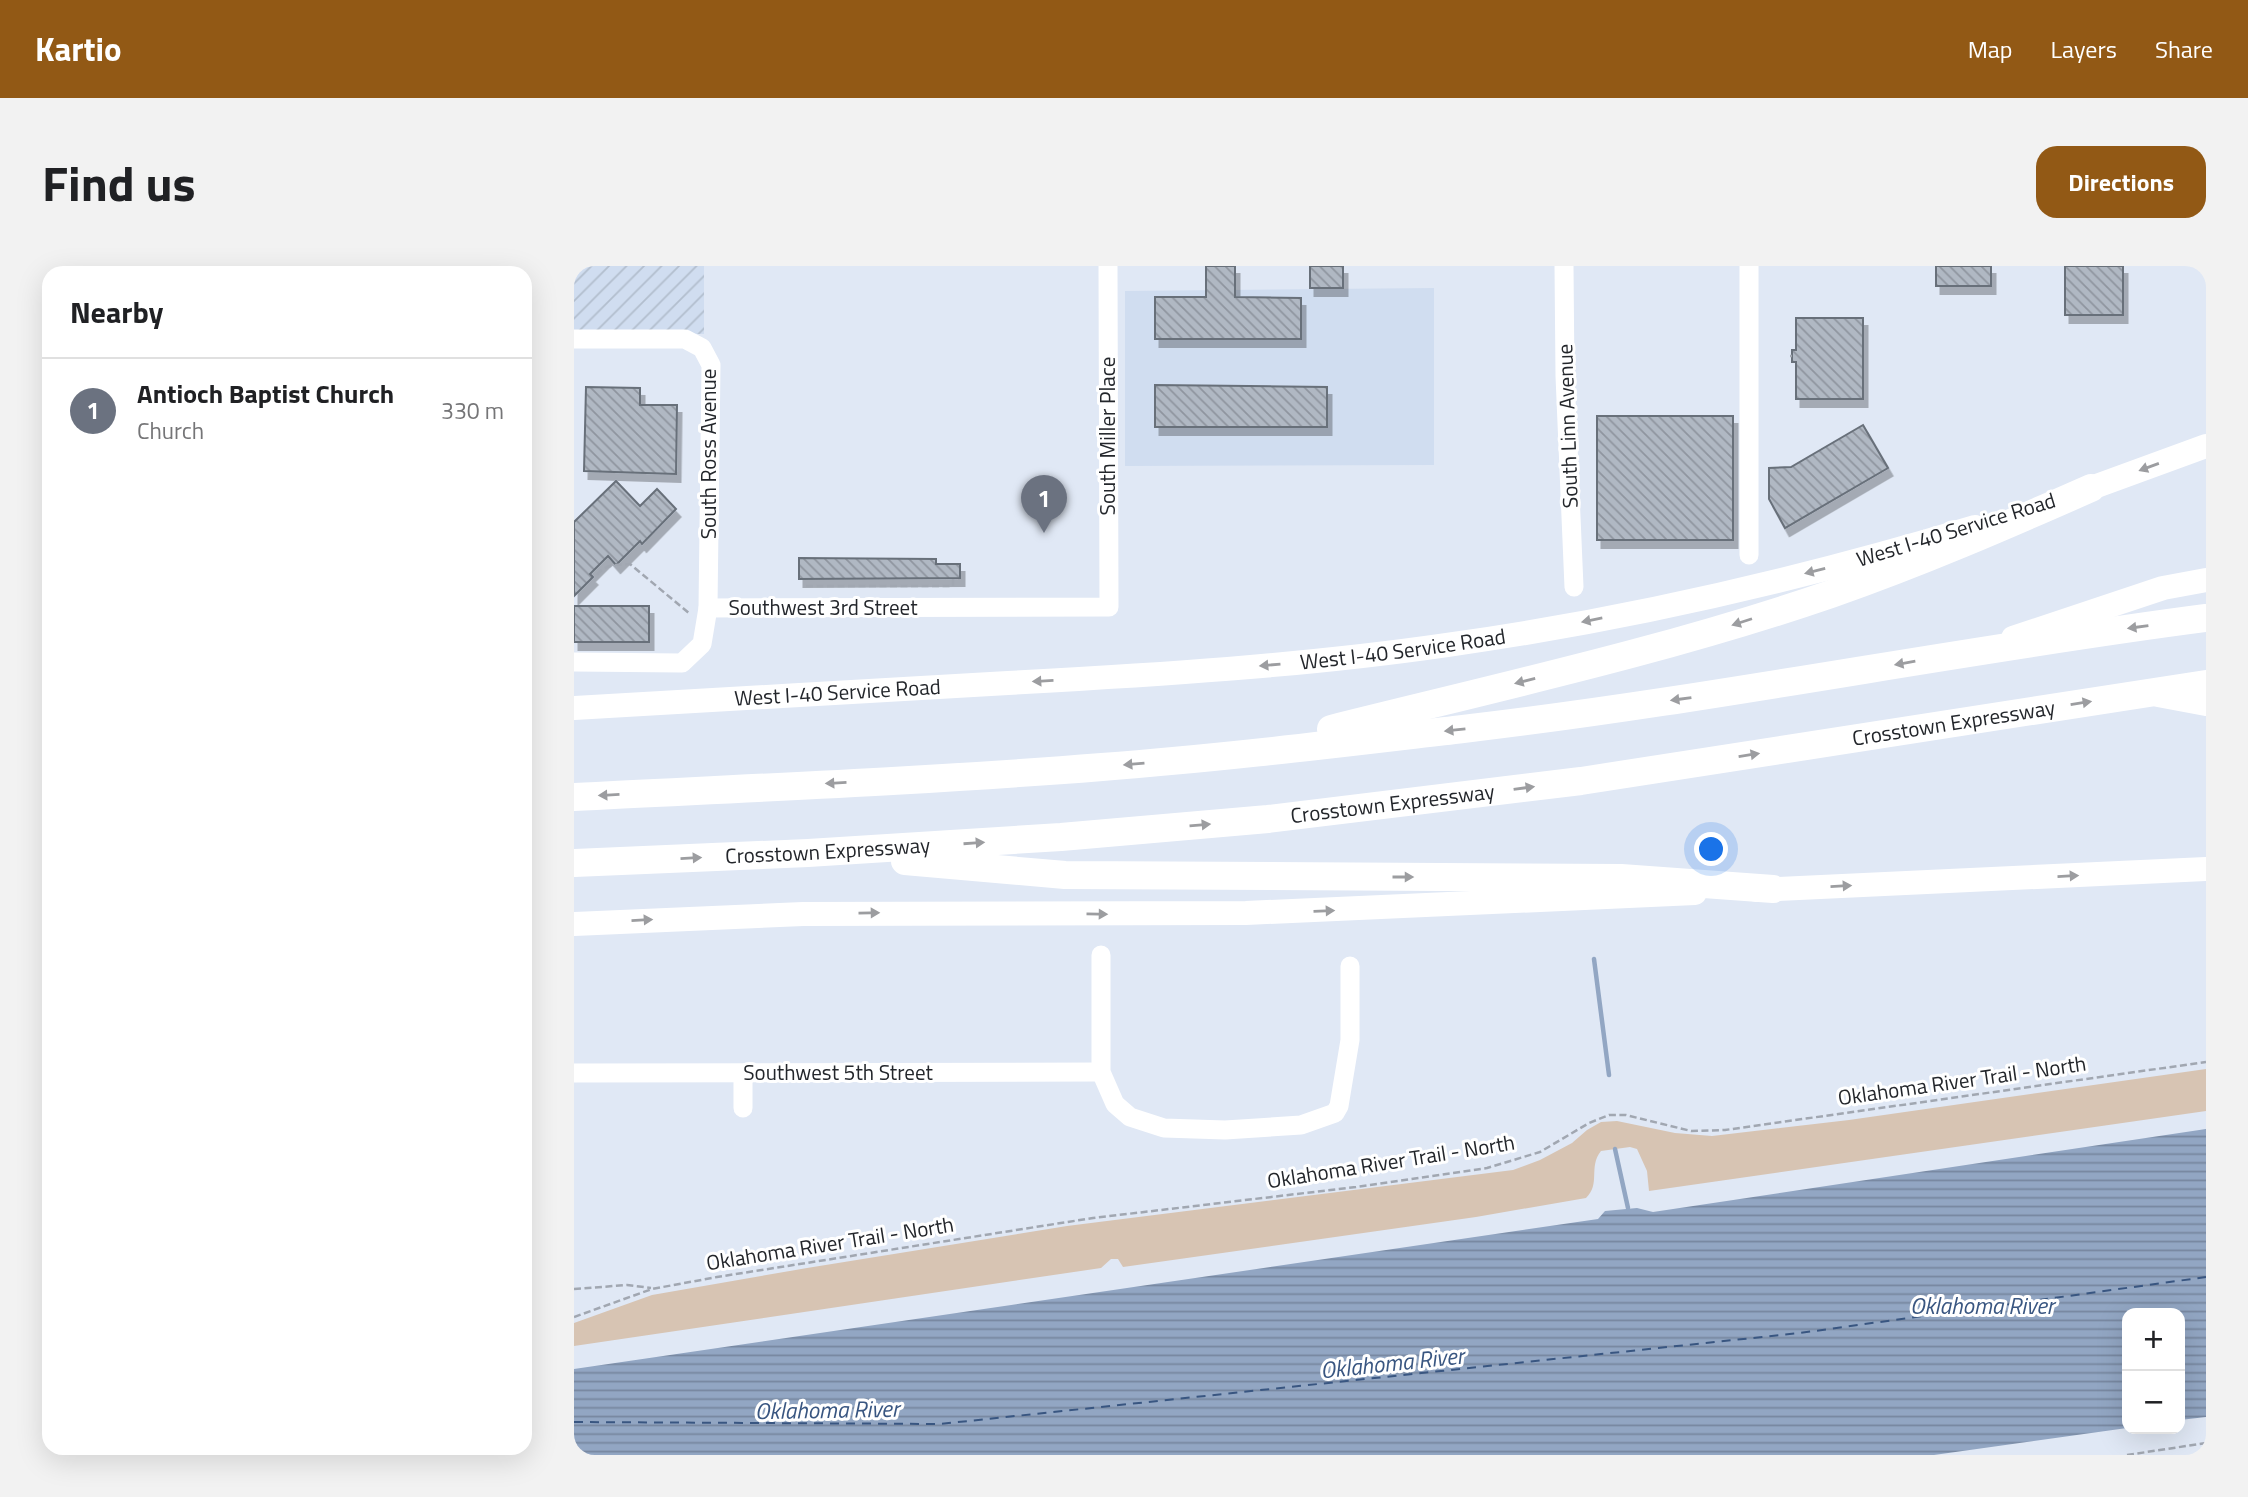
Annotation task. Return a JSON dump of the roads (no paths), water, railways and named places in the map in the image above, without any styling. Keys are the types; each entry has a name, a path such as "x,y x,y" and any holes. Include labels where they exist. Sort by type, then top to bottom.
{"highway":[{"path":"1227,756 1638,652 1730,626 1923,561 2091,488"},
{"path":"574,797 971,776 1227,756 1467,729 1706,696 1973,651 2206,618"},
{"name":"Crosstown Expressway","path":"574,863 808,853 1061,837 1451,798 1696,764 2206,684"},
{"path":"808,853 1065,874 1621,878 1773,889"}],"main road":[{"name":"West I-40 Service Road","path":"574,708 1223,669 1357,657 1449,645 1629,613 1817,571 1992,522 2206,446"},
{"path":"1973,651 2163,587 2206,580"},
{"path":"2147,692 2206,704"},
{"path":"574,924 816,913 1259,913 2206,869"}],"street":[{"name":"South Miller Place","path":"1108,266 1109,607"},
{"name":"South Linn Avenue","path":"1564,266 1565,376 1574,587"},
{"path":"1749,266 1749,555"},
{"name":"South Ross Avenue","path":"574,339 685,339 702,348 711,365 708,616"},
{"name":"Southwest 3rd Street","path":"574,662 682,663 702,644 708,616 1109,607"},
{"path":"1101,955 1101,1072 1115,1104 1130,1116 1164,1128 1252,1129 1300,1125 1335,1113 1339,1105 1350,1040 1350,966"},
{"name":"Southwest 5th Street","path":"574,1073 1101,1072"},
{"path":"743,1074 743,1108"}],"water":[{"name":"Oklahoma River","path":"2206,1129 2206,1417 2185,1419 2185,1308 2122,1308 2122,1429 1934,1455 574,1455 574,1369 1598,1219 1605,1211 1637,1208 1653,1212"}],"waterway":[{"path":"1594,959 1609,1075"},
{"path":"1615,1149 1628,1208"}],"place":[{"name":"Antioch Baptist Church","path":"1044,533"}]}
